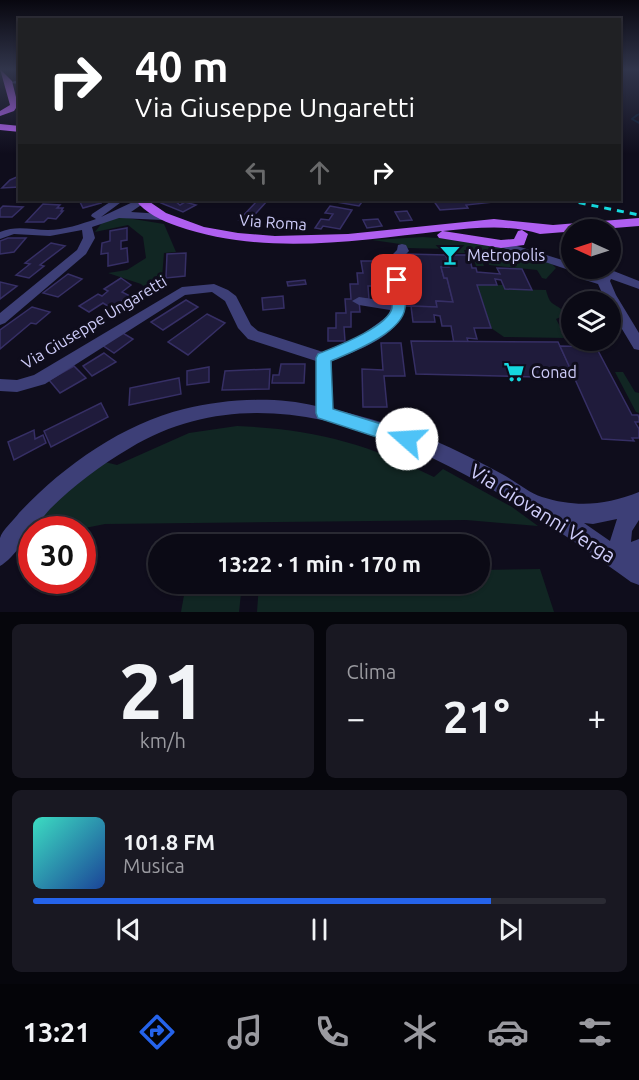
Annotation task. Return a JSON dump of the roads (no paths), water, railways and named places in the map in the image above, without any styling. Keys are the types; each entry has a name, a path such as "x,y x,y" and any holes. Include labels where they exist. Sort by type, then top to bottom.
{"main road":[{"path":"0,120 14,105 12,98"},
{"path":"0,120 18,110"},
{"path":"0,120 18,127"},
{"name":"Via Roma","path":"143,201 163,217 218,234 265,240 312,241 484,225 495,222 549,228 639,222"},
{"path":"506,224 522,237"},
{"path":"484,225 480,230 482,235 498,244"},
{"name":"Via Roma","path":"410,232 460,236 498,244 514,244 522,237 549,228"}],"street":[{"path":"0,236 16,229 61,232 86,225 116,207 138,201"},
{"path":"116,207 163,217"},
{"path":"0,320 82,252 89,238 86,225"},
{"path":"522,237 537,250 561,258"},
{"path":"498,244 561,264"},
{"path":"324,413 324,358 354,345 393,321 398,308 396,257 403,251 402,246"},
{"path":"621,278 639,285"},
{"path":"595,279 609,295 639,345"},
{"name":"Via Giuseppe Ungaretti","path":"0,386 16,386 39,380 182,291 193,288 214,288 231,299 245,328 253,335 324,358"},
{"path":"359,301 389,306"},
{"name":"Via Giovanni Verga","path":"0,555 35,509 64,483 109,451 145,431 184,416 215,409 285,407 324,413 391,433 446,455 506,485 533,504 634,562"},
{"path":"533,504 573,513 593,514 638,503"},
{"path":"634,562 618,540 638,503"}],"waterway":[{"path":"635,117 639,114"},
{"path":"637,115 632,119 639,123"}],"railway":[{"path":"571,201 639,215"}],"place":[{"name":"Metropolis","path":"450,255"},
{"name":"Conad","path":"514,372"}]}
